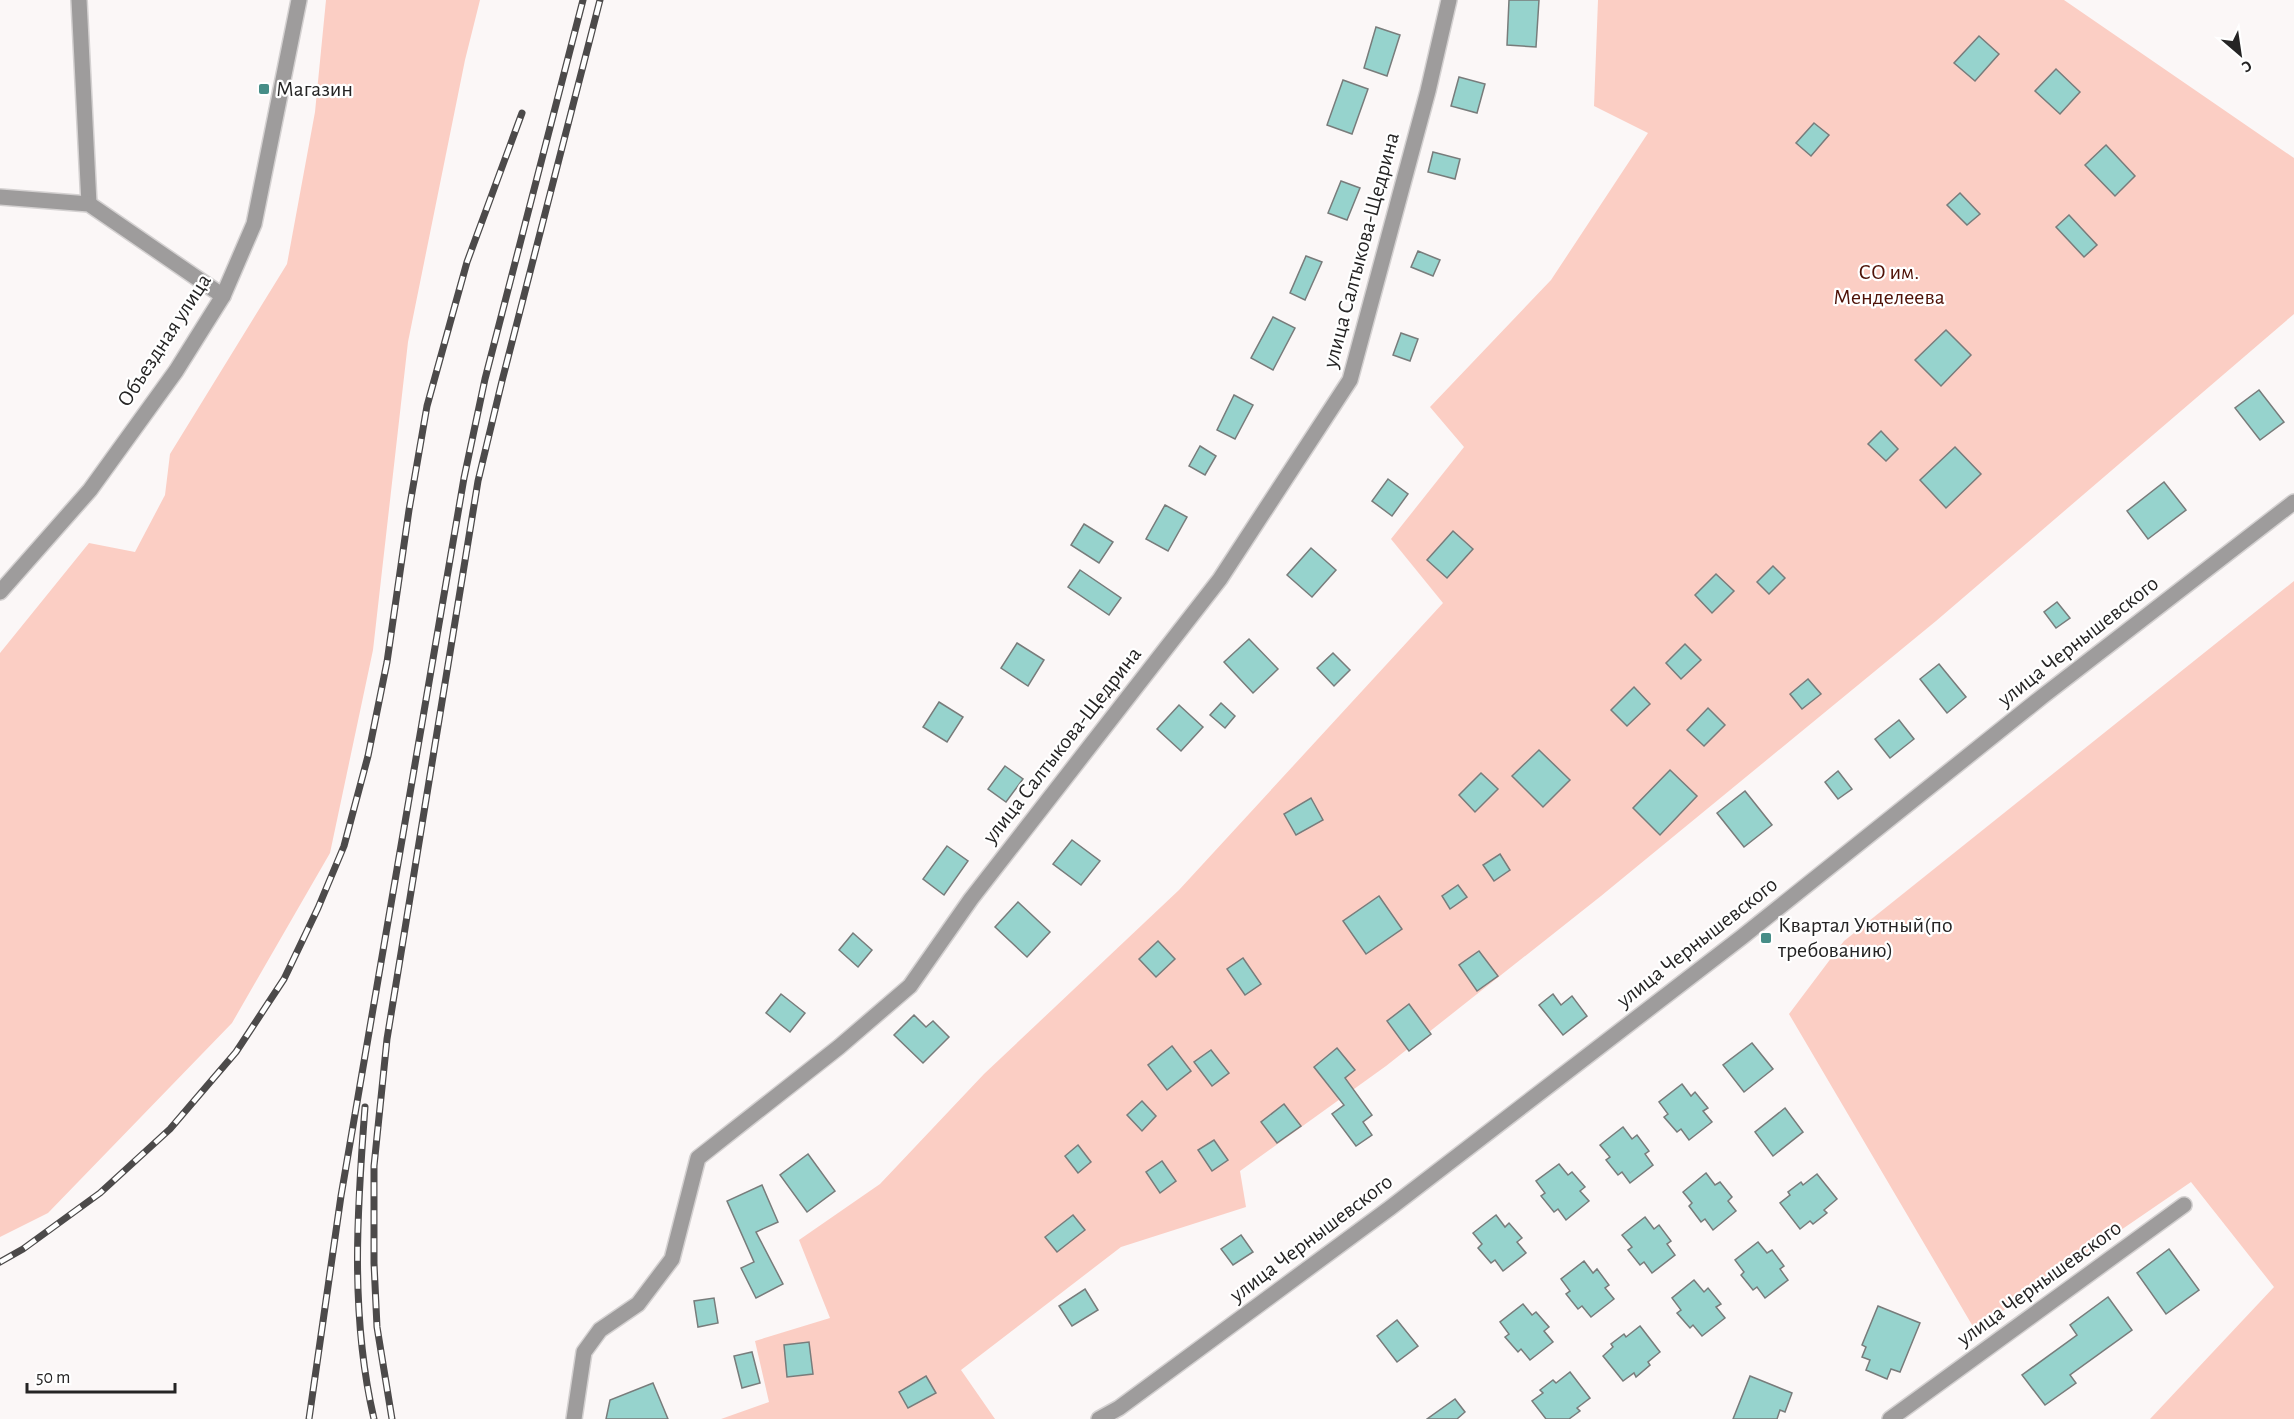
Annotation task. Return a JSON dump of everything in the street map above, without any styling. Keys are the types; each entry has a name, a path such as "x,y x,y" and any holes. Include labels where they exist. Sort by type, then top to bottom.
{"street":[{"path":"79,0 89,204"},
{"name":"Объездная улица","path":"0,592 90,490 176,371 223,296 254,224 299,0"},
{"name":"улица Салтыкова-Щедрина","path":"574,1419 584,1352 600,1330 638,1304 672,1259 698,1158 839,1047 910,986 971,899 1220,579 1350,380 1428,91 1449,0"},
{"path":"0,197 89,204 223,296"},
{"name":"улица Чернышевского","path":"1099,1419 1123,1413 1742,937 2034,703 2294,502"},
{"name":"улица Чернышевского","path":"1890,1419 2184,1205"}],"green space":[{"path":"326,0 480,0 465,60 408,342 373,650 330,853 232,1023 48,1213 0,1237 0,653 89,543 135,552 165,495 170,454 287,264 315,112"},
{"name":"СО им. Менделеева","path":"1598,0 2064,0 2294,158 2294,314 1936,621 1601,896 1386,1066 1240,1171 1246,1207 1121,1247 961,1370 995,1419 721,1419 769,1402 755,1341 830,1318 799,1240 880,1184 984,1074 1179,890 1443,603 1391,539 1464,447 1430,407 1551,280 1648,133 1594,106"},
{"path":"2294,581 2294,1419 2150,1419 2274,1287 2191,1182 1975,1330 1789,1014 1844,941"}],"building":[{"path":"1509,0 1539,0 1536,47 1507,45"},
{"path":"1376,27 1400,35 1387,76 1364,68"},
{"path":"1979,36 1999,54 1975,81 1954,63"},
{"path":"2056,69 2080,92 2060,114 2035,91"},
{"path":"1459,77 1485,84 1477,113 1451,106"},
{"path":"1343,80 1368,89 1352,134 1327,125"},
{"path":"1814,123 1829,135 1811,156 1796,143"},
{"path":"2106,145 2135,176 2115,196 2085,165"},
{"path":"1433,152 1460,159 1455,179 1428,172"},
{"path":"1341,181 1360,188 1347,220 1328,213"},
{"path":"1960,193 1980,214 1967,225 1947,205"},
{"path":"2069,215 2097,245 2084,257 2056,227"},
{"path":"1418,251 1440,260 1433,276 1411,267"},
{"path":"1306,256 1322,262 1305,300 1290,293"},
{"path":"1273,317 1295,328 1273,370 1251,358"},
{"path":"1946,330 1971,355 1941,386 1915,360"},
{"path":"1401,333 1418,339 1410,361 1393,355"},
{"path":"2259,390 2284,422 2260,440 2235,408"},
{"path":"1234,395 1253,405 1235,439 1217,430"},
{"path":"1881,431 1898,449 1886,461 1868,444"},
{"path":"1200,446 1216,456 1205,475 1189,466"},
{"path":"1955,447 1981,474 1946,508 1920,480"},
{"path":"1388,479 1408,494 1392,516 1372,501"},
{"path":"2164,482 2186,510 2148,539 2127,511"},
{"path":"1165,505 1187,517 1168,551 1146,539"},
{"path":"1084,524 1113,542 1099,563 1071,545"},
{"path":"1453,531 1473,549 1447,578 1427,560"},
{"path":"1311,548 1336,570 1312,597 1287,575"},
{"path":"1773,566 1785,578 1769,594 1757,582"},
{"path":"1080,570 1121,598 1109,615 1068,587"},
{"path":"1716,574 1734,591 1712,613 1695,595"},
{"path":"2057,602 2070,618 2056,628 2044,612"},
{"path":"1249,639 1278,669 1253,693 1224,662"},
{"path":"1017,643 1044,660 1028,686 1001,668"},
{"path":"1685,644 1701,660 1681,679 1666,663"},
{"path":"1333,653 1350,670 1334,686 1317,668"},
{"path":"1939,664 1966,697 1947,713 1920,679"},
{"path":"1808,679 1821,694 1802,709 1790,694"},
{"path":"1634,687 1650,704 1627,726 1611,710"},
{"path":"939,702 963,717 947,742 923,727"},
{"path":"1221,703 1235,716 1225,728 1210,715"},
{"path":"1179,705 1203,727 1181,751 1157,729"},
{"path":"1708,708 1725,725 1704,746 1687,730"},
{"path":"1899,720 1914,739 1890,758 1875,739"},
{"path":"1539,750 1570,780 1543,807 1512,776"},
{"path":"1005,766 1023,779 1006,802 988,789"},
{"path":"1670,770 1697,796 1660,835 1633,808"},
{"path":"1838,771 1852,789 1838,799 1825,782"},
{"path":"1481,773 1498,789 1475,812 1459,795"},
{"path":"1745,791 1772,825 1744,847 1717,813"},
{"path":"1311,798 1323,820 1296,835 1284,814"},
{"path":"1072,840 1100,861 1081,885 1053,864"},
{"path":"947,846 968,861 944,895 923,879"},
{"path":"1500,854 1510,870 1494,881 1483,865"},
{"path":"1458,885 1467,897 1450,909 1442,896"},
{"path":"1379,896 1402,929 1366,954 1343,921"},
{"path":"1018,902 1050,932 1027,957 995,927"},
{"path":"853,933 872,950 858,967 839,950"},
{"path":"1158,941 1175,959 1156,977 1139,959"},
{"path":"1479,951 1498,976 1477,991 1459,965"},
{"path":"1243,958 1261,984 1245,995 1227,969"},
{"path":"781,994 805,1013 790,1032 766,1013"},
{"path":"1553,994 1561,1005 1572,996 1587,1016 1563,1035 1539,1005"},
{"path":"1409,1004 1431,1034 1409,1051 1387,1021"},
{"path":"914,1015 926,1027 933,1021 949,1037 923,1063 894,1035"},
{"path":"1752,1043 1773,1069 1744,1092 1723,1065"},
{"path":"1172,1046 1191,1071 1167,1090 1148,1065"},
{"path":"1337,1048 1355,1070 1345,1078 1372,1115 1363,1122 1372,1135 1356,1146 1332,1114 1344,1105 1314,1067"},
{"path":"1211,1050 1229,1073 1212,1086 1194,1062"},
{"path":"1682,1084 1691,1096 1695,1092 1708,1108 1703,1111 1712,1122 1689,1140 1681,1129 1677,1132 1664,1117 1668,1114 1659,1102"},
{"path":"1142,1101 1156,1116 1142,1131 1127,1115"},
{"path":"1284,1104 1301,1126 1277,1143 1261,1122"},
{"path":"1785,1108 1803,1132 1773,1156 1755,1132"},
{"path":"1623,1127 1632,1139 1637,1135 1649,1151 1645,1154 1653,1165 1630,1183 1622,1172 1618,1175 1606,1160 1610,1157 1600,1145"},
{"path":"1214,1140 1228,1160 1212,1171 1198,1150"},
{"path":"1078,1145 1091,1162 1078,1173 1065,1156"},
{"path":"808,1154 835,1191 807,1212 780,1175"},
{"path":"1162,1161 1176,1181 1160,1193 1146,1172"},
{"path":"1559,1164 1568,1175 1572,1172 1585,1187 1580,1191 1589,1201 1566,1220 1558,1209 1554,1212 1541,1196 1545,1193 1536,1181"},
{"path":"1706,1173 1715,1185 1720,1182 1732,1197 1728,1201 1736,1211 1713,1230 1705,1219 1701,1222 1689,1206 1692,1203 1683,1192"},
{"path":"1817,1174 1837,1199 1824,1210 1827,1213 1813,1224 1810,1221 1800,1229 1780,1203 1790,1195 1788,1192 1801,1182 1803,1185"},
{"path":"762,1185 778,1222 756,1232 783,1284 756,1298 741,1268 754,1262 727,1201"},
{"path":"1073,1215 1085,1230 1057,1252 1045,1237"},
{"path":"1496,1215 1505,1227 1509,1223 1522,1238 1517,1242 1526,1253 1503,1271 1495,1260 1491,1263 1478,1248 1482,1244 1473,1233"},
{"path":"1645,1217 1654,1229 1659,1225 1671,1241 1667,1244 1675,1255 1652,1273 1644,1262 1640,1265 1628,1250 1632,1247 1622,1235"},
{"path":"1241,1235 1253,1252 1233,1265 1221,1249"},
{"path":"1758,1242 1767,1253 1772,1250 1784,1266 1780,1269 1788,1280 1765,1298 1757,1287 1753,1290 1741,1275 1744,1272 1735,1260"},
{"path":"2169,1249 2199,1290 2166,1314 2137,1273"},
{"path":"1584,1261 1593,1273 1597,1269 1609,1285 1605,1288 1614,1299 1591,1317 1582,1306 1578,1309 1566,1294 1570,1291 1561,1279"},
{"path":"1694,1280 1704,1292 1708,1288 1721,1304 1716,1307 1725,1318 1702,1336 1693,1325 1690,1328 1677,1313 1681,1310 1672,1298"},
{"path":"1085,1289 1098,1310 1072,1326 1059,1306"},
{"path":"2108,1297 2132,1330 2070,1375 2076,1383 2045,1405 2022,1375 2077,1335 2070,1325"},
{"path":"714,1298 718,1323 698,1327 694,1301"},
{"path":"1523,1304 1532,1315 1536,1312 1549,1327 1544,1331 1553,1342 1530,1360 1521,1349 1518,1352 1505,1337 1509,1334 1500,1322"},
{"path":"1878,1306 1920,1323 1900,1372 1891,1369 1887,1379 1866,1370 1870,1360 1862,1357 1866,1347 1862,1345"},
{"path":"1397,1320 1418,1346 1397,1362 1377,1336"},
{"path":"1640,1326 1660,1352 1636,1377 1634,1373 1623,1381 1603,1356 1613,1347 1611,1344 1624,1334 1626,1337"},
{"path":"809,1342 813,1374 787,1377 784,1345"},
{"path":"752,1352 760,1383 742,1388 734,1356"},
{"path":"1570,1372 1590,1398 1577,1408 1580,1411 1569,1419 1546,1419 1532,1401 1543,1393 1540,1390 1553,1380 1556,1383"},
{"path":"926,1376 936,1393 908,1408 899,1392"},
{"path":"1750,1376 1792,1393 1785,1412 1780,1410 1777,1419 1733,1419"},
{"path":"653,1383 668,1419 606,1419 610,1400"},
{"path":"1455,1399 1465,1412 1457,1419 1427,1419"}],"railway":[{"path":"309,1419 341,1196 464,478 485,379 583,0"},
{"path":"392,1419 377,1327 374,1263 374,1166 387,1039 478,481 600,0"},
{"path":"0,1262 23,1249 100,1193 170,1129 236,1052 284,979 318,908 344,846 368,756 387,662 427,406 467,262 522,113"},
{"path":"365,1107 358,1224 358,1302 366,1380 374,1419"}],"place":[{"name":"Магазин","path":"264,89"},
{"name":"Квартал Уютный(по требованию)","path":"1766,938"}]}
